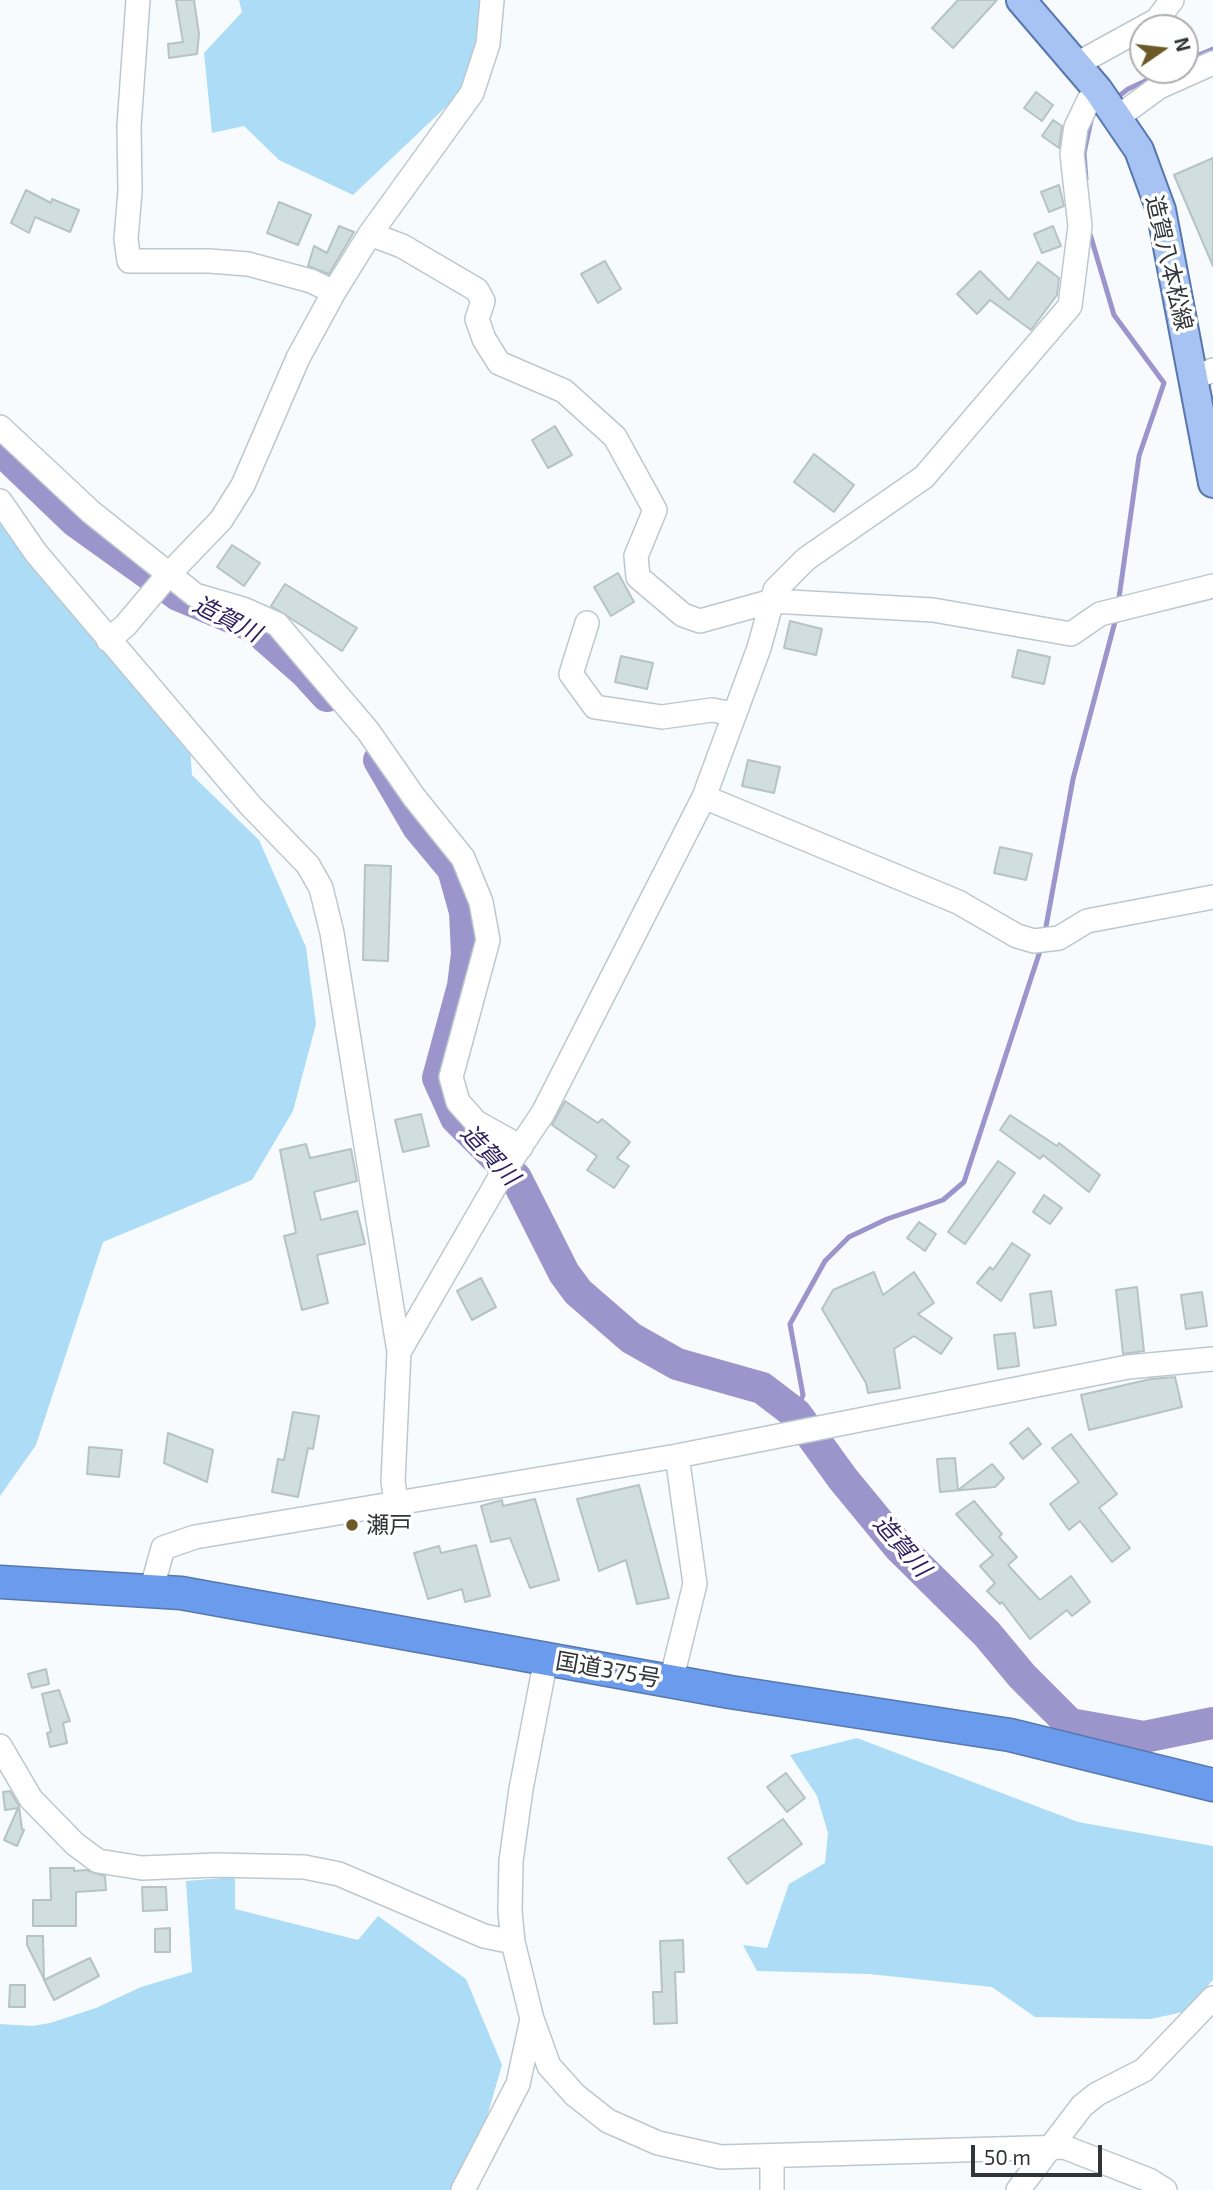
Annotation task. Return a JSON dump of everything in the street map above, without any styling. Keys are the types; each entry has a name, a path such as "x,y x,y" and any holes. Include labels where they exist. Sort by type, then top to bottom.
{"highway":[{"name":"国道375号","path":"0,1582 181,1593 671,1681 1010,1735 1213,1784"}],"main road":[{"name":"造賀八本松線","path":"1021,0 1108,104 1139,150 1161,209 1203,374 1213,483"}],"street":[{"path":"138,0 129,125 130,191 126,239 129,261 248,264 311,281 334,292"},
{"path":"108,640 221,520 243,485 298,358 334,292 370,234 472,93 488,44 492,0"},
{"path":"1076,65 1157,20 1172,0"},
{"path":"399,1352 512,1160 543,1114 704,797 759,648 775,590 806,559 924,477 1070,306 1080,226 1072,154 1076,127 1089,100 1108,104 1160,87 1213,63"},
{"path":"370,234 402,246 477,290 483,301 477,319 484,340 499,363 565,391 615,436 654,510 636,556 638,577 683,615 700,621 772,601 933,610 1071,634 1100,614 1213,586"},
{"path":"0,427 162,582 243,609 277,624 368,731 414,797 463,858 481,902 488,940 451,1077 458,1102 512,1160"},
{"path":"0,501 36,554 250,805 308,865 321,888 332,933 399,1352 393,1480 396,1502"},
{"path":"587,623 571,674 595,707 662,718 712,710 734,714"},
{"path":"704,797 958,902 1017,936 1034,941 1059,938 1087,921 1213,897"},
{"path":"150,1591 163,1548 195,1537 677,1456 1128,1367 1213,1359"},
{"path":"671,1681 695,1584 677,1456"},
{"path":"546,1659 520,1789 511,1861 513,1942 532,2020 549,2066 575,2095 608,2121 658,2143 721,2157 1064,2147 1149,2180 1165,2190"},
{"path":"0,1745 31,1799 75,1844 98,1861 142,1868 216,1865 291,1867 339,1874 484,1936 513,1942"},
{"path":"1018,2190 1082,2106 1097,2094 1144,2070 1213,1998"},
{"path":"463,2190 518,2084 532,2020"},
{"path":"772,2157 772,2190"}],"shaded area":[{"path":"239,0 486,0 468,86 353,195 279,160 244,126 212,133 204,53 242,12"},
{"path":"0,501 189,730 192,775 259,840 306,947 316,1024 293,1111 252,1180 103,1242 36,1445 0,1496"},
{"path":"857,1738 1078,1822 1213,1846 1213,1980 1183,2012 1151,2019 1035,2017 992,1987 869,1974 757,1971 743,1945 767,1948 789,1884 825,1863 828,1833 817,1796 790,1755"},
{"path":"235,1877 235,1909 358,1940 378,1916 466,1979 502,2065 477,2151 454,2190 0,2190 0,2024 32,2026 50,2023 96,2008 141,1987 192,1972 186,1881"}],"building":[{"path":"176,0 194,0 199,34 197,54 169,58 168,44 183,42"},
{"path":"958,0 997,0 953,48 932,28"},
{"path":"1036,92 1053,105 1042,121 1024,108"},
{"path":"1053,120 1062,126 1059,148 1042,136"},
{"path":"1213,158 1213,266 1174,175"},
{"path":"1059,185 1064,206 1049,212 1041,192"},
{"path":"26,190 51,203 52,199 79,210 70,232 35,217 29,233 11,223"},
{"path":"279,202 311,215 298,245 267,233"},
{"path":"339,226 354,232 329,274 308,266 314,246 327,253"},
{"path":"1053,226 1061,246 1042,253 1034,234"},
{"path":"605,261 621,289 598,303 581,274"},
{"path":"1038,262 1059,278 1057,295 1031,330 990,300 977,314 957,294 980,271 1009,300"},
{"path":"555,426 572,455 548,468 532,440"},
{"path":"814,454 854,485 834,512 794,482"},
{"path":"232,545 260,563 244,586 217,567"},
{"path":"618,573 634,602 611,616 594,587"},
{"path":"285,584 357,628 342,651 271,606"},
{"path":"790,621 822,629 816,655 784,648"},
{"path":"1018,650 1050,657 1044,684 1012,677"},
{"path":"621,656 653,663 647,689 615,682"},
{"path":"748,760 780,767 774,793 742,786"},
{"path":"1000,847 1032,854 1026,880 994,873"},
{"path":"365,865 391,866 388,961 363,960"},
{"path":"565,1101 598,1123 602,1119 630,1142 617,1158 629,1166 614,1188 587,1170 597,1156 552,1125"},
{"path":"421,1114 429,1146 403,1152 395,1120"},
{"path":"1010,1115 1057,1146 1059,1143 1100,1175 1089,1192 1043,1155 1040,1159 1000,1130"},
{"path":"306,1144 310,1158 351,1149 357,1181 314,1192 321,1220 357,1211 365,1244 317,1255 328,1303 302,1310 284,1236 296,1233 280,1150"},
{"path":"998,1161 1015,1173 965,1244 948,1232"},
{"path":"1044,1195 1062,1208 1050,1224 1033,1212"},
{"path":"919,1222 936,1234 925,1251 907,1238"},
{"path":"1012,1243 1030,1255 1001,1301 977,1283 990,1267 993,1270"},
{"path":"874,1272 883,1295 914,1272 934,1303 918,1314 952,1338 941,1354 914,1336 894,1349 900,1388 868,1393 866,1383 822,1309 833,1290"},
{"path":"481,1278 496,1307 472,1320 457,1291"},
{"path":"1137,1287 1144,1351 1123,1354 1116,1290"},
{"path":"1051,1291 1056,1325 1034,1328 1030,1294"},
{"path":"1202,1292 1207,1326 1186,1329 1181,1295"},
{"path":"1015,1333 1019,1366 998,1369 994,1335"},
{"path":"1175,1377 1182,1407 1089,1430 1081,1395 1151,1379"},
{"path":"293,1412 319,1416 313,1449 308,1448 298,1497 272,1492 278,1459 284,1460"},
{"path":"1028,1428 1041,1444 1023,1459 1010,1443"},
{"path":"168,1433 213,1450 207,1482 164,1463"},
{"path":"1071,1434 1117,1494 1099,1508 1130,1548 1112,1562 1080,1521 1069,1530 1050,1504 1079,1482 1052,1448"},
{"path":"89,1447 122,1450 119,1477 87,1474"},
{"path":"955,1458 958,1490 992,1464 1004,1478 995,1487 940,1492 937,1459"},
{"path":"639,1485 669,1598 637,1604 626,1560 599,1571 577,1499"},
{"path":"535,1499 559,1580 530,1588 510,1538 491,1542 481,1506 502,1500 503,1506"},
{"path":"974,1501 1002,1534 999,1537 1017,1557 1008,1565 1040,1600 1071,1576 1090,1602 1072,1616 1067,1610 1030,1639 1002,1602 1000,1604 987,1591 995,1583 980,1566 993,1555 956,1514"},
{"path":"476,1545 490,1596 465,1602 462,1589 428,1599 414,1553 439,1546 441,1553"},
{"path":"46,1669 49,1684 32,1688 28,1674"},
{"path":"59,1690 70,1721 63,1723 67,1743 50,1747 47,1733 51,1732 42,1694"},
{"path":"786,1773 805,1798 787,1812 767,1787"},
{"path":"10,1791 19,1806 24,1830 17,1846 4,1840 18,1808 5,1810 3,1792"},
{"path":"783,1819 802,1844 747,1884 728,1858"},
{"path":"50,1868 74,1868 74,1871 86,1870 105,1876 106,1890 76,1892 76,1926 33,1926 33,1900 51,1900"},
{"path":"142,1887 166,1887 167,1910 143,1911"},
{"path":"170,1928 170,1952 155,1952 155,1929"},
{"path":"27,1936 43,1936 44,1979 27,1945"},
{"path":"683,1940 684,1972 675,1972 677,2023 654,2024 653,1992 662,1992 660,1941"},
{"path":"90,1958 99,1976 54,2000 44,1980"},
{"path":"10,1985 25,1985 25,2007 9,2007"}],"waterway":[{"path":"1199,55 1213,49"},
{"path":"1114,100 1139,84"},
{"path":"1086,179 1084,153 1092,116 1101,110"},
{"path":"1090,234 1114,315 1164,383 1139,456 1118,605"},
{"name":"造賀川","path":"0,449 75,521 178,595 254,627 305,672 327,696"},
{"path":"1045,932 1073,779 1116,618"},
{"name":"造賀川","path":"379,760 418,827 453,869 465,912 467,954 463,986 438,1078 456,1118 516,1178 564,1273 578,1292 631,1338 677,1364 762,1388 796,1414 843,1479 899,1547 987,1634 1022,1676 1070,1724 1144,1737 1213,1723"},
{"path":"796,1414 803,1395 790,1324 825,1261 849,1237 887,1219 943,1200 964,1182 1042,945"}],"place":[{"name":"瀬戸","path":"352,1525"}]}
